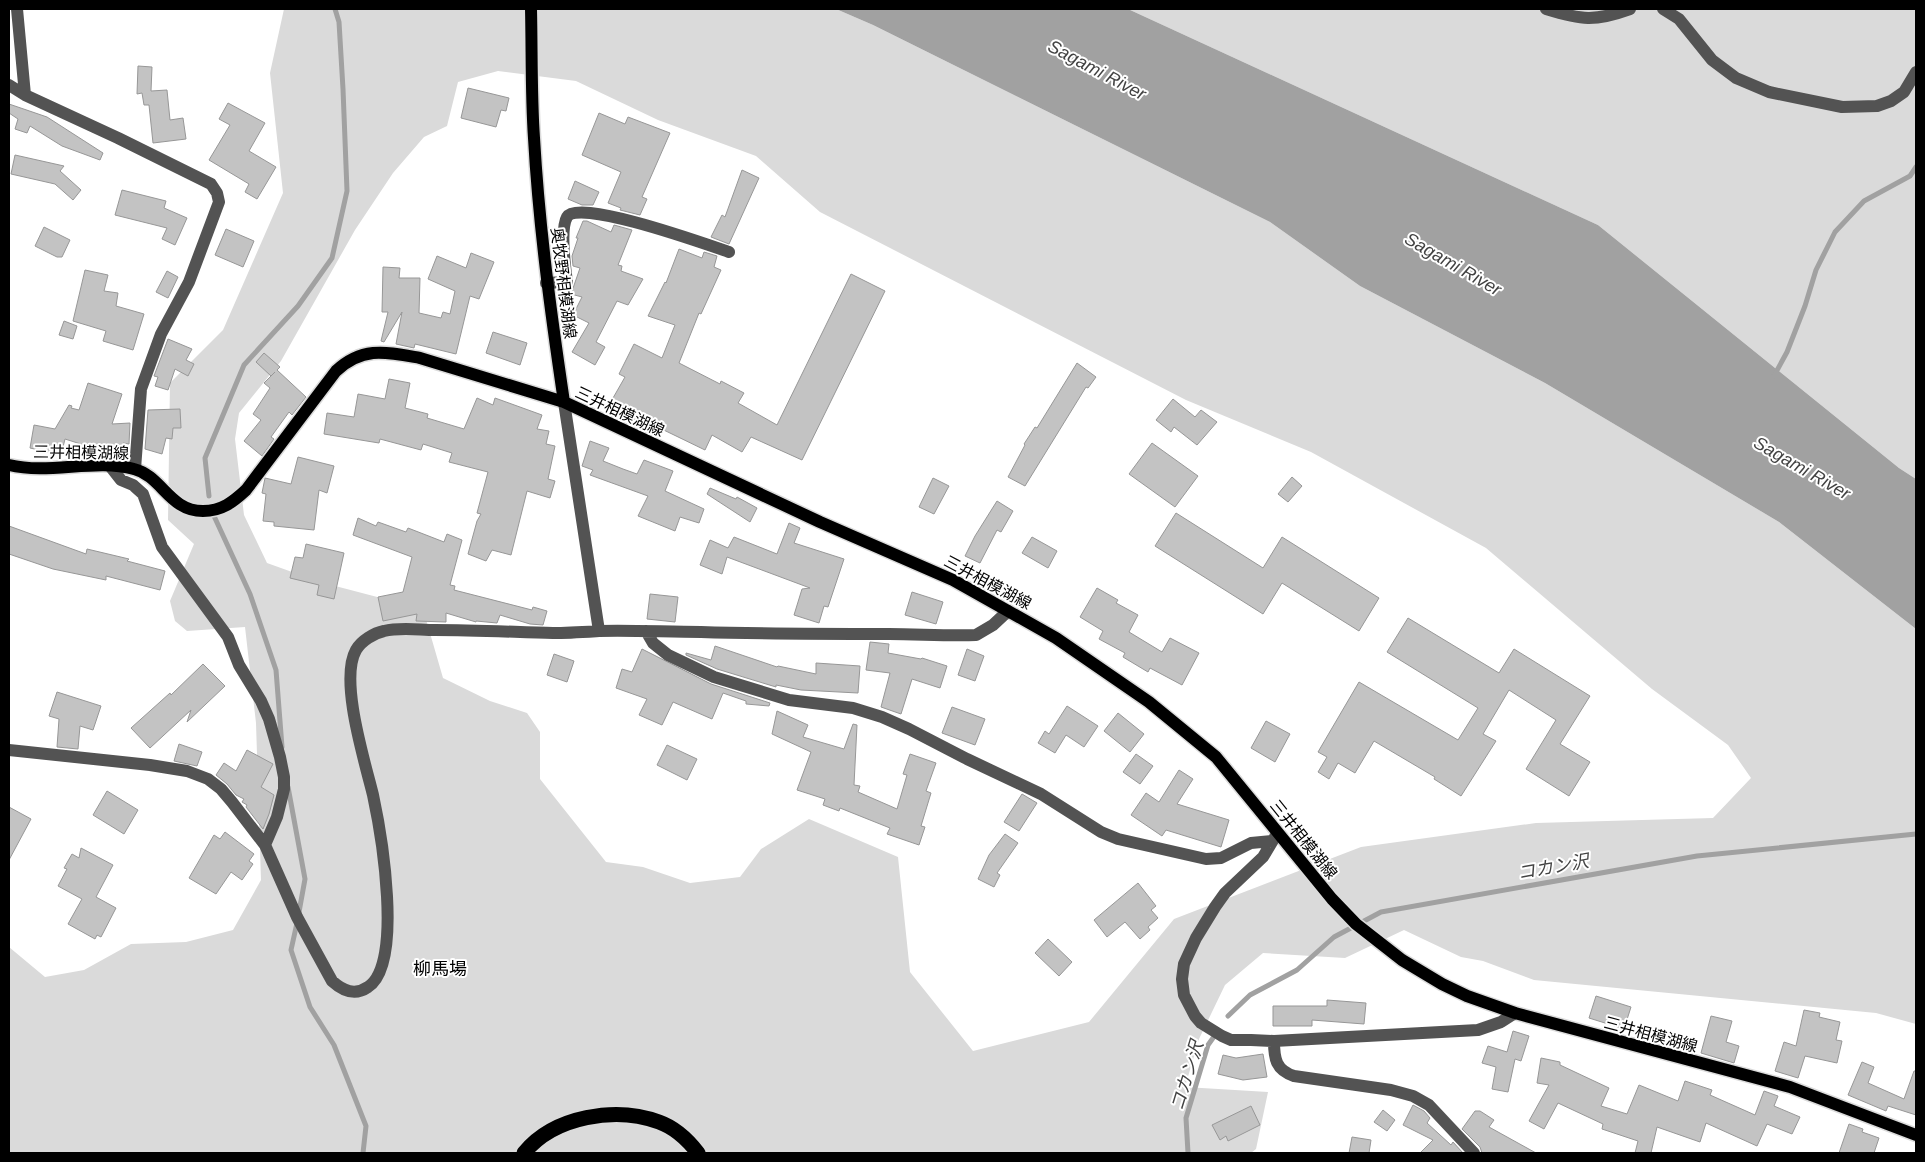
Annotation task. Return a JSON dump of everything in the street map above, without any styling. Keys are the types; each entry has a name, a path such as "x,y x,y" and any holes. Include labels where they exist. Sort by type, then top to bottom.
{"highway":[{"path":"524,1153 540,1136 558,1126 579,1120 619,1114 638,1116 661,1122 679,1133 698,1153"}],"main road":[{"name":"奥牧野相模湖線","path":"531,9 536,167 546,283 564,402"},
{"name":"三井相模湖線","path":"9,465 46,469 110,466 135,469 144,473 179,505 195,510 214,510 226,506 246,490 336,372 355,356 364,354 398,354 420,358 564,402 820,522 953,580 1056,638 1149,702 1216,757 1275,837 1300,860 1332,899 1356,924 1383,946 1435,980 1467,996 1515,1013 1790,1087 1916,1135"}],"street":[{"path":"17,9 25,95"},
{"path":"1546,9 1586,20 1612,16 1630,9"},
{"path":"1663,9 1679,19 1712,60 1736,78 1769,92 1842,107 1877,106 1891,101 1904,92 1916,72"},
{"path":"9,85 25,95 210,184 217,193 219,202 189,282 160,334 141,389 135,469"},
{"path":"546,283 567,282 564,250 565,223 572,212 600,213 655,228 729,252"},
{"path":"564,402 600,631"},
{"path":"110,466 120,480 133,485 143,494 162,547 228,637 239,665 261,701 269,719 280,756 284,789 277,816 265,845"},
{"path":"9,750 150,765 186,771 208,779 221,789 265,845 297,917 332,981 348,992 357,992 366,989 374,983 383,966 387,941 387,906 378,825 353,712 350,663 356,649 367,639 385,630 558,633 600,631 976,634 993,625 1008,611"},
{"path":"646,632 653,643 668,655 714,677 789,700 853,708 891,721 967,760 1041,794 1101,832 1118,838 1206,859 1221,858 1250,843 1275,837"},
{"path":"1275,837 1263,857 1225,894 1206,920 1184,964 1182,980 1186,1000 1201,1023 1232,1040 1274,1041 1478,1030 1501,1022 1515,1013"},
{"path":"1274,1041 1274,1054 1278,1067 1285,1073 1294,1076 1368,1086 1413,1096 1429,1105 1474,1153"}],"shaded area":[{"path":"284,9 836,9 873,25 1270,222 1360,286 1545,383 1779,522 1916,629 1916,1024 1876,1013 1534,980 1483,961 1461,957 1404,930 1345,958 1263,953 1225,985 1199,1039 1185,1087 1268,1092 1256,1149 1251,1153 9,1153 9,947 45,977 84,970 131,944 186,942 233,930 261,880 256,723 245,627 187,631 175,621 170,601 194,544 168,520 170,383 223,330 283,193 270,73","holes":["498,71 576,81 658,120 756,156 820,212 1186,400 1311,452 1486,548 1652,689 1728,745 1751,778 1713,818 1536,823 1361,847 1174,919 1089,1022 973,1051 910,972 898,857 809,819 761,849 740,877 690,883 643,867 606,862 540,779 540,732 527,713 490,701 443,678 423,609 320,582 267,563 244,515 235,439 239,413 281,361 355,230 393,173 424,137 447,126 458,82"]},
{"path":"1128,9 1916,9 1916,479 1899,468 1598,225"}],"water":[{"name":"Sagami River","path":"836,9 1128,9 1598,225 1899,468 1916,479 1916,629 1779,522 1545,383 1360,286 1270,222 873,25"}],"building":[{"path":"138,66 152,67 151,91 167,90 170,120 183,118 186,139 153,143 149,105 144,105 142,93 137,94"},
{"path":"468,88 509,98 506,111 501,110 496,127 461,118"},
{"path":"228,103 265,123 249,151 276,167 257,199 245,192 249,184 209,160 230,125 219,119"},
{"path":"9,104 47,117 103,153 100,160 62,146 30,126 27,133 15,129 18,119 9,113"},
{"path":"599,113 625,124 628,117 670,133 642,197 647,199 640,215 620,210 621,208 608,203 621,172 582,155"},
{"path":"15,155 64,166 60,171 81,190 73,200 55,184 11,174"},
{"path":"742,170 759,178 729,244 711,237 722,215 725,217"},
{"path":"575,181 599,192 593,205 582,205 568,199"},
{"path":"122,190 166,201 164,208 187,218 175,245 162,239 167,228 115,215"},
{"path":"583,221 611,232 614,225 632,230 618,265 622,266 621,271 643,279 628,305 617,301 596,342 605,347 595,365 572,352 589,323 573,315 582,297 571,294 580,268 573,266 572,256 578,238 576,238"},
{"path":"44,227 70,240 62,257 57,257 35,246"},
{"path":"226,229 254,241 243,267 215,255"},
{"path":"679,249 702,258 704,252 717,256 714,267 721,270 701,314 699,313 679,363 720,384 721,381 744,393 738,403 777,425 851,274 885,291 802,460 751,437 742,452 712,435 705,450 641,419 639,422 609,405 625,377 619,374 634,344 662,358 675,325 648,316 666,283"},
{"path":"471,253 494,262 479,299 470,296 456,354 415,344 414,348 396,344 402,312 384,342 381,341 388,312 382,312 383,267 400,268 399,278 420,278 419,313 441,318 443,312 450,314 455,291 428,279 437,256 466,268"},
{"path":"85,270 108,275 104,291 118,293 116,306 144,314 133,350 103,341 106,331 73,321"},
{"path":"167,271 178,277 168,298 156,292"},
{"path":"64,321 77,326 73,339 59,335"},
{"path":"493,332 527,343 520,365 486,353"},
{"path":"168,339 192,349 186,360 194,364 188,376 175,369 168,390 155,386 158,377 154,376"},
{"path":"264,353 280,367 277,370 306,397 292,415 289,412 271,437 274,439 262,456 244,441 261,420 253,414 270,388 264,383 271,376 256,362"},
{"path":"1077,363 1096,377 1088,388 1086,387 1025,486 1008,477 1024,444 1035,427 1037,428"},
{"path":"389,379 410,383 405,408 428,414 427,418 464,429 477,398 493,405 495,398 542,415 537,429 549,431 546,444 555,446 548,479 555,481 550,498 527,491 511,555 492,550 486,561 468,554 477,521 481,514 477,513 488,472 449,462 452,453 423,444 421,450 380,439 379,443 324,434 327,413 354,417 358,394 385,399"},
{"path":"88,383 122,394 112,424 130,423 129,444 123,443 124,455 110,457 109,453 65,439 61,455 30,448 34,425 55,429 69,405 72,406 71,408 79,410"},
{"path":"1173,399 1195,417 1201,410 1217,422 1197,445 1174,427 1171,432 1156,420"},
{"path":"180,409 181,428 173,428 172,439 166,438 162,454 145,449 148,410"},
{"path":"590,441 609,448 603,461 623,469 637,474 644,460 673,471 665,491 704,509 699,523 680,517 675,531 638,516 648,496 590,475 593,470 582,466"},
{"path":"1152,443 1198,476 1175,507 1129,474"},
{"path":"298,457 334,466 327,493 319,490 314,530 274,526 274,522 263,521 266,494 262,493 265,478 291,484"},
{"path":"1292,477 1302,486 1288,502 1278,494"},
{"path":"933,478 949,486 934,514 919,507"},
{"path":"710,488 736,499 737,497 757,508 750,522 707,494"},
{"path":"997,501 1013,511 1001,532 997,530 980,563 965,556"},
{"path":"1176,513 1263,568 1282,537 1379,598 1359,631 1282,583 1263,614 1155,546"},
{"path":"358,518 376,526 378,522 406,532 408,528 444,542 447,534 462,540 450,585 455,586 454,590 532,610 533,607 547,611 543,625 530,624 500,615 497,623 476,622 446,613 446,622 416,621 417,614 383,621 378,597 403,592 412,557 353,535"},
{"path":"789,523 800,528 794,543 844,559 828,607 824,606 819,623 794,615 802,589 810,588 727,557 722,574 700,565 710,540 728,548 734,537 777,554"},
{"path":"9,526 86,554 87,549 129,559 127,561 165,571 160,590 106,576 106,580 53,569 9,554"},
{"path":"1032,537 1057,551 1048,568 1022,553"},
{"path":"306,544 344,553 334,599 317,595 319,585 290,578 295,557 303,558"},
{"path":"1097,588 1118,600 1116,603 1138,615 1129,632 1162,652 1170,638 1199,653 1182,685 1150,668 1148,672 1123,657 1125,653 1099,639 1103,631 1080,617"},
{"path":"912,592 943,602 936,624 905,615"},
{"path":"650,594 678,597 675,622 647,619"},
{"path":"1408,618 1499,673 1514,649 1590,696 1560,744 1590,762 1569,796 1526,769 1556,720 1509,690 1483,734 1496,741 1461,796 1434,779 1435,777 1374,741 1355,773 1338,763 1329,779 1318,772 1327,757 1318,752 1359,682 1458,740 1478,708 1387,652"},
{"path":"870,642 889,644 888,653 922,658 947,666 940,688 912,679 901,714 881,707 890,673 866,670"},
{"path":"715,646 777,667 816,674 816,663 860,666 858,693 801,690 776,685 776,687 717,669 686,655 686,653 711,660"},
{"path":"642,649 711,684 770,703 769,706 746,704 746,701 723,693 712,719 673,702 662,725 639,715 647,699 616,688 622,669 632,672"},
{"path":"967,649 984,656 975,681 958,675"},
{"path":"554,654 574,661 567,682 547,675"},
{"path":"203,664 225,686 187,722 191,710 150,748 131,728 170,693 171,695"},
{"path":"57,692 101,706 93,730 80,726 78,749 57,747 59,719 49,716"},
{"path":"1067,706 1098,726 1084,747 1066,735 1055,753 1038,743 1045,731 1049,734"},
{"path":"952,707 985,719 975,745 942,733"},
{"path":"777,711 808,725 803,737 844,749 853,724 857,725 854,785 860,786 858,792 897,809 907,775 903,774 910,754 936,763 926,791 931,793 921,826 925,827 919,845 887,834 890,828 840,808 839,811 823,805 825,799 797,790 811,752 772,734"},
{"path":"1118,713 1144,734 1130,752 1104,731"},
{"path":"1266,721 1290,734 1275,762 1251,748"},
{"path":"179,744 202,752 197,766 174,761"},
{"path":"667,745 697,759 687,780 657,765"},
{"path":"247,750 273,764 261,787 274,795 263,829 246,807 247,805 242,802 244,799 236,795 216,775 224,763 236,771"},
{"path":"1136,754 1153,766 1140,784 1123,772"},
{"path":"1179,770 1193,779 1177,804 1229,820 1221,847 1166,830 1162,836 1131,815 1146,793 1159,802"},
{"path":"107,791 138,810 124,834 93,815"},
{"path":"1022,794 1037,803 1019,831 1004,822"},
{"path":"9,807 31,819 9,860"},
{"path":"225,832 254,854 249,861 253,864 242,880 231,872 216,894 189,878 214,835 220,839"},
{"path":"1005,834 1018,843 997,873 1000,875 994,887 978,879 989,855"},
{"path":"81,848 113,865 96,897 116,908 101,937 97,935 95,939 68,924 82,899 58,886 67,869 64,868 72,854 79,858"},
{"path":"1138,883 1156,906 1151,910 1158,918 1148,927 1150,930 1140,939 1125,922 1107,937 1094,920"},
{"path":"1048,939 1072,962 1059,976 1035,953"},
{"path":"1596,996 1631,1007 1624,1029 1589,1018"},
{"path":"1327,1000 1366,1003 1364,1024 1312,1020 1312,1026 1273,1026 1273,1006 1327,1006"},
{"path":"1804,1010 1820,1013 1819,1017 1840,1022 1836,1040 1842,1041 1837,1063 1805,1056 1798,1078 1775,1071 1784,1042 1796,1046"},
{"path":"1711,1016 1732,1021 1726,1042 1739,1046 1734,1063 1701,1053"},
{"path":"1513,1031 1529,1036 1521,1061 1515,1059 1508,1092 1492,1089 1496,1067 1482,1063 1488,1046 1507,1052"},
{"path":"1263,1054 1267,1077 1243,1080 1218,1074 1223,1055 1236,1058"},
{"path":"1541,1058 1560,1062 1560,1065 1609,1088 1601,1106 1627,1114 1639,1085 1678,1101 1685,1081 1712,1090 1710,1095 1755,1115 1764,1091 1778,1096 1774,1106 1800,1117 1792,1134 1767,1124 1757,1146 1706,1123 1700,1142 1657,1127 1651,1153 1635,1153 1638,1141 1602,1129 1603,1124 1558,1103 1544,1129 1529,1121 1549,1085 1537,1083"},
{"path":"1862,1062 1874,1067 1868,1083 1904,1099 1914,1071 1916,1071 1916,1115 1888,1106 1886,1111 1848,1095"},
{"path":"1413,1105 1424,1111 1430,1118 1427,1123 1451,1145 1453,1142 1463,1153 1420,1153 1433,1140 1403,1125"},
{"path":"1251,1106 1260,1125 1228,1141 1226,1136 1220,1140 1212,1125"},
{"path":"1383,1110 1395,1120 1387,1131 1374,1122"},
{"path":"1475,1111 1480,1111 1494,1120 1489,1127 1536,1153 1482,1153 1480,1147 1462,1129"},
{"path":"1849,1124 1863,1129 1862,1132 1879,1138 1874,1153 1839,1153"},
{"path":"1352,1137 1371,1140 1369,1153 1349,1153"}],"waterway":[{"path":"209,496 205,458 244,365 298,306 332,258 347,191 339,22 335,9"},
{"path":"1774,376 1787,352 1805,306 1816,270 1835,232 1864,201 1910,176 1916,167"},
{"path":"214,516 250,594 276,670 282,747"},
{"path":"288,787 305,879 299,912"},
{"name":"コカン沢","path":"1228,1016 1250,995 1297,970 1334,937 1381,912 1697,856 1916,834"},
{"path":"297,923 291,950 310,1007 334,1045 366,1126 363,1153"},
{"name":"コカン沢","path":"1188,1153 1186,1118 1208,1045 1213,1038"}],"district":[{"name":"柳馬場","path":"440,969"}]}
